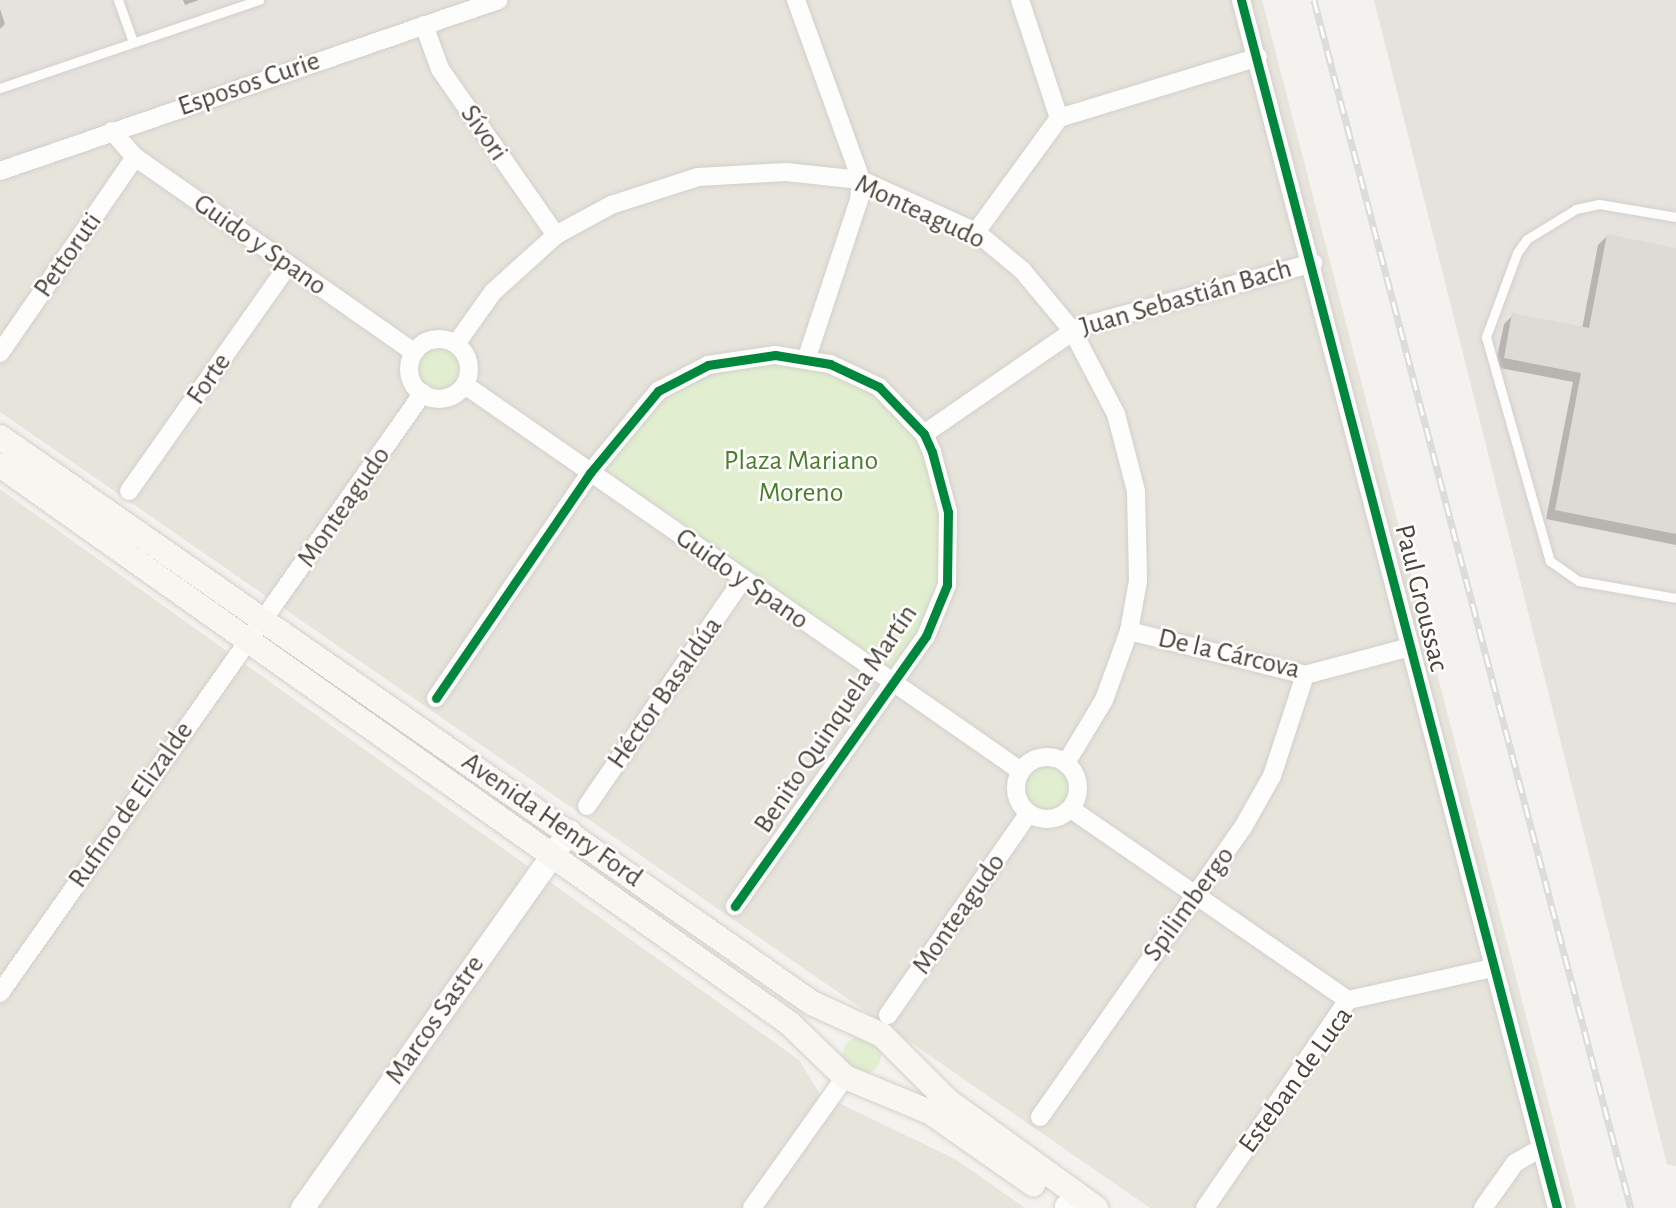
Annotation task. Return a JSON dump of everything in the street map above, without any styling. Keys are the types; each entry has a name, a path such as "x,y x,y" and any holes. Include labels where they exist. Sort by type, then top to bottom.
{"main road":[{"name":"Avenida Henry Ford","path":"0,437 569,831 812,1003 881,1035 890,1047 971,1119 1096,1208"},
{"name":"Avenida Henry Ford","path":"0,465 789,1023 838,1070 959,1130 1067,1207"},
{"path":"838,1070 836,1037 855,1023"},
{"path":"870,1085 883,1077 890,1065 890,1047"}],"street":[{"name":"Esposos Curie","path":"0,171 499,0"},
{"path":"796,0 861,180 859,200 807,357"},
{"path":"1020,0 1059,118"},
{"name":"Paul Groussac","path":"1241,0 1313,262 1492,968 1557,1208"},
{"name":"Sívori","path":"424,25 440,69 556,234"},
{"path":"976,232 1059,118 1258,57"},
{"name":"Guido y Spano","path":"112,131 135,157 414,352"},
{"name":"Pettoruti","path":"0,353 135,157"},
{"name":"Monteagudo","path":"456,344 493,292 556,234 611,205 698,177 786,172 861,180 976,232 1022,270 1072,330 1103,384 1132,471 1139,538 1129,631 1104,700 1066,763"},
{"name":"Juan Sebastián Bach","path":"924,434 1072,330 1313,262"},
{"name":"Forte","path":"129,491 288,266"},
{"path":"439,339 456,344 468,359 465,385 445,398 422,393 410,370 414,352 439,339"},
{"name":"Benito Quinquela Martín","path":"436,698 590,473 632,418 672,381 734,359 807,357 879,387 924,434 948,512 947,585 926,636 735,906"},
{"name":"Guido y Spano","path":"465,385 890,684 1020,771"},
{"name":"Monteagudo","path":"265,621 422,393"},
{"name":"Héctor Basaldúa","path":"587,806 743,579"},
{"name":"Rufino de Elizalde","path":"0,993 247,638 265,621"},
{"name":"De la Cárcova","path":"1129,631 1305,675 1410,647"},
{"name":"Spilimbergo","path":"1040,1117 1196,891 1242,830 1272,776 1305,675"},
{"path":"1046,757 1066,763 1079,790 1071,809 1053,820 1029,813 1016,791 1020,771 1046,757"},
{"path":"1071,809 1196,891 1348,1000"},
{"name":"Monteagudo","path":"888,1015 1029,813"},
{"name":"Marcos Sastre","path":"302,1208 569,831"},
{"name":"Esteban de Luca","path":"1205,1208 1348,1000 1492,968"},
{"path":"752,1208 838,1070"},
{"path":"1483,1208 1515,1163 1541,1148"}],"lane":[{"path":"118,0 133,42"},
{"path":"0,88 259,0"},
{"path":"1676,217 1599,204 1576,209 1527,239 1517,253 1486,337 1550,561 1579,581 1676,598"}],"shaded area":[{"path":"0,0 456,0 0,160"},
{"path":"0,0 97,0 0,37"},
{"path":"456,0 1262,0 1576,1208 1150,1208 0,412 0,160"},
{"path":"1374,0 1676,0 1676,1166 1667,1164"},
{"path":"0,489 799,1060 820,1094 955,1159 1025,1208 0,1208"}],"green space":[{"path":"439,347 454,354 461,369 454,384 439,391 424,384 417,369 424,354"},
{"name":"Plaza Mariano Moreno","path":"769,364 831,373 855,384 899,417 920,442 947,533 937,605 894,673 606,470 636,426 678,391 738,367"},
{"path":"1047,767 1062,774 1069,789 1062,804 1047,811 1032,804 1025,789 1032,774"},
{"path":"862,1036 876,1041 881,1055 876,1069 862,1074 848,1069 843,1055 848,1041"}],"building":[{"path":"1607,234 1676,248 1676,534 1555,510 1581,373 1504,358 1512,313 1589,328"}],"railway":[{"path":"1314,0 1631,1208"}],"cycle path":[{"path":"1241,0 1557,1208"},
{"path":"436,698 590,473 658,391 708,365 775,355 830,364 879,387 924,434 932,452 948,512 947,585 926,636 735,906"}]}
